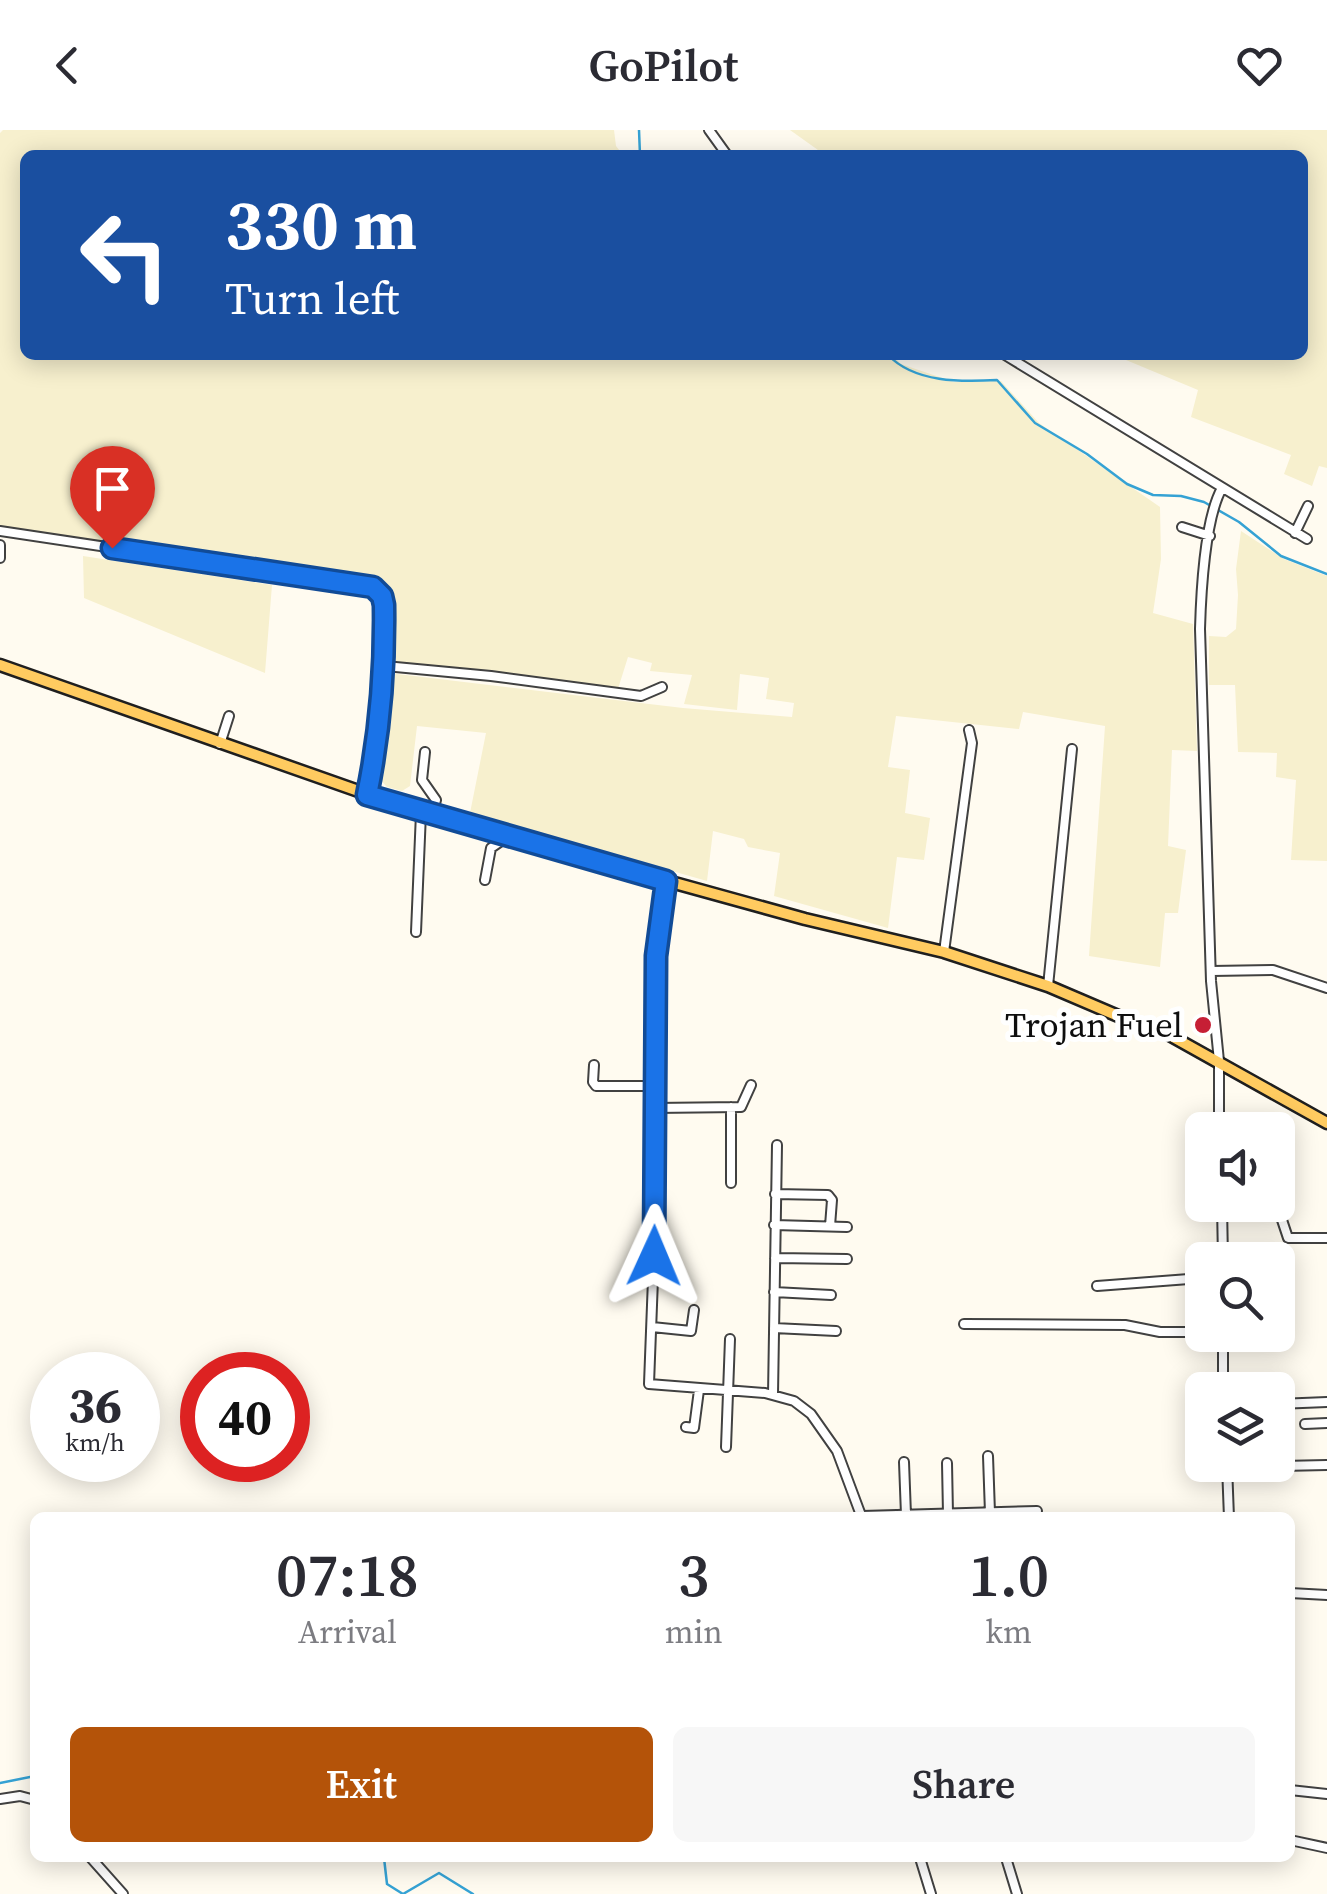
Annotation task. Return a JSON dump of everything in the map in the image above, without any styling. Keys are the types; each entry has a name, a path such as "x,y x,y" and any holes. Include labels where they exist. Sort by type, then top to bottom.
{"main road":[{"path":"0,665 426,814 804,919 944,952 1048,986 1164,1032 1327,1123"}],"street":[{"path":"1016,360 1308,539"},
{"path":"1218,1112 1200,640 1202,578 1215,501 1222,488"},
{"path":"1295,533 1308,506"},
{"path":"1182,528 1210,536"},
{"path":"0,531 373,587 384,605 384,666 378,743 367,795"},
{"path":"0,545 0,558"},
{"path":"384,666 641,696 662,687"},
{"path":"220,744 229,716"},
{"path":"944,952 972,743 968,730"},
{"path":"1048,986 1072,749"},
{"path":"416,932 426,814 436,800 422,780 426,752"},
{"path":"485,880 491,848 507,837"},
{"path":"666,881 656,956 649,1384 773,1395 794,1401 812,1414 836,1451 860,1512"},
{"path":"1212,970 1274,970 1327,988"},
{"path":"594,1064 592,1082 596,1086 654,1086"},
{"path":"654,1108 742,1107 751,1085"},
{"path":"731,1106 731,1184"},
{"path":"773,1395 777,1145"},
{"path":"775,1194 828,1195 832,1200 830,1226"},
{"path":"1283,1222 1288,1238 1327,1238"},
{"path":"774,1225 847,1226"},
{"path":"774,1258 847,1259"},
{"path":"1096,1286 1185,1279"},
{"path":"774,1292 831,1295"},
{"path":"652,1327 691,1331 694,1310"},
{"path":"964,1324 1124,1325 1185,1332"},
{"path":"774,1328 836,1332"},
{"path":"726,1447 730,1339"},
{"path":"686,1427 694,1428 700,1390"},
{"path":"1295,1403 1327,1402"},
{"path":"1305,1424 1327,1423"},
{"path":"988,1456 990,1512"},
{"path":"904,1462 906,1512"},
{"path":"947,1463 948,1512"},
{"path":"1295,1466 1327,1465"},
{"path":"1228,1482 1229,1512"},
{"path":"1014,1512 1038,1511"},
{"path":"1295,1593 1327,1594"},
{"path":"1295,1791 1327,1794"},
{"path":"0,1799 30,1799"},
{"path":"1295,1841 1327,1848"},
{"path":"95,1862 124,1894"},
{"path":"921,1862 931,1894"},
{"path":"1007,1862 1017,1894"}],"shaded area":[{"path":"614,130 619,150 20,150 20,360 897,360 954,382 1001,381 1039,423 1160,507 1161,559 1153,613 1193,624 1197,751 1172,750 1168,846 1186,850 1178,913 1165,913 1160,967 1089,956 1105,726 1023,712 1019,729 896,716 888,767 910,770 905,813 930,818 924,860 897,857 888,928 774,896 780,853 748,847 744,839 713,831 707,881 470,813 486,733 417,726 410,786 402,791 387,787 377,776 389,673 792,717 794,703 766,699 769,678 740,674 737,710 684,704 692,675 650,671 652,663 628,657 617,692 384,665 381,589 0,529 0,133"},
{"path":"790,130 1327,130 1327,468 1319,466 1312,486 1284,474 1291,455 1191,417 1198,390 1126,360 1308,360 1308,150 818,150"},
{"path":"1241,531 1284,559 1327,576 1327,861 1291,860 1296,780 1276,777 1277,753 1238,752 1235,685 1209,685 1209,636 1226,637 1236,629 1236,569"},
{"path":"83,556 272,585 265,673 84,598"}],"waterway":[{"path":"639,130 640,150"},
{"path":"894,360 925,376 997,380 1035,423 1127,484 1153,495 1204,502 1239,522 1281,556 1327,574"},
{"path":"0,1783 30,1777"},
{"path":"384,1862 387,1884 403,1894 439,1873 473,1894"}],"place":[{"name":"Trojan Fuel","path":"1203,1025"}],"route":[{"path":"112,548 373,587 384,605 384,666 378,743 367,795 666,881 656,956 654,1256"}]}
